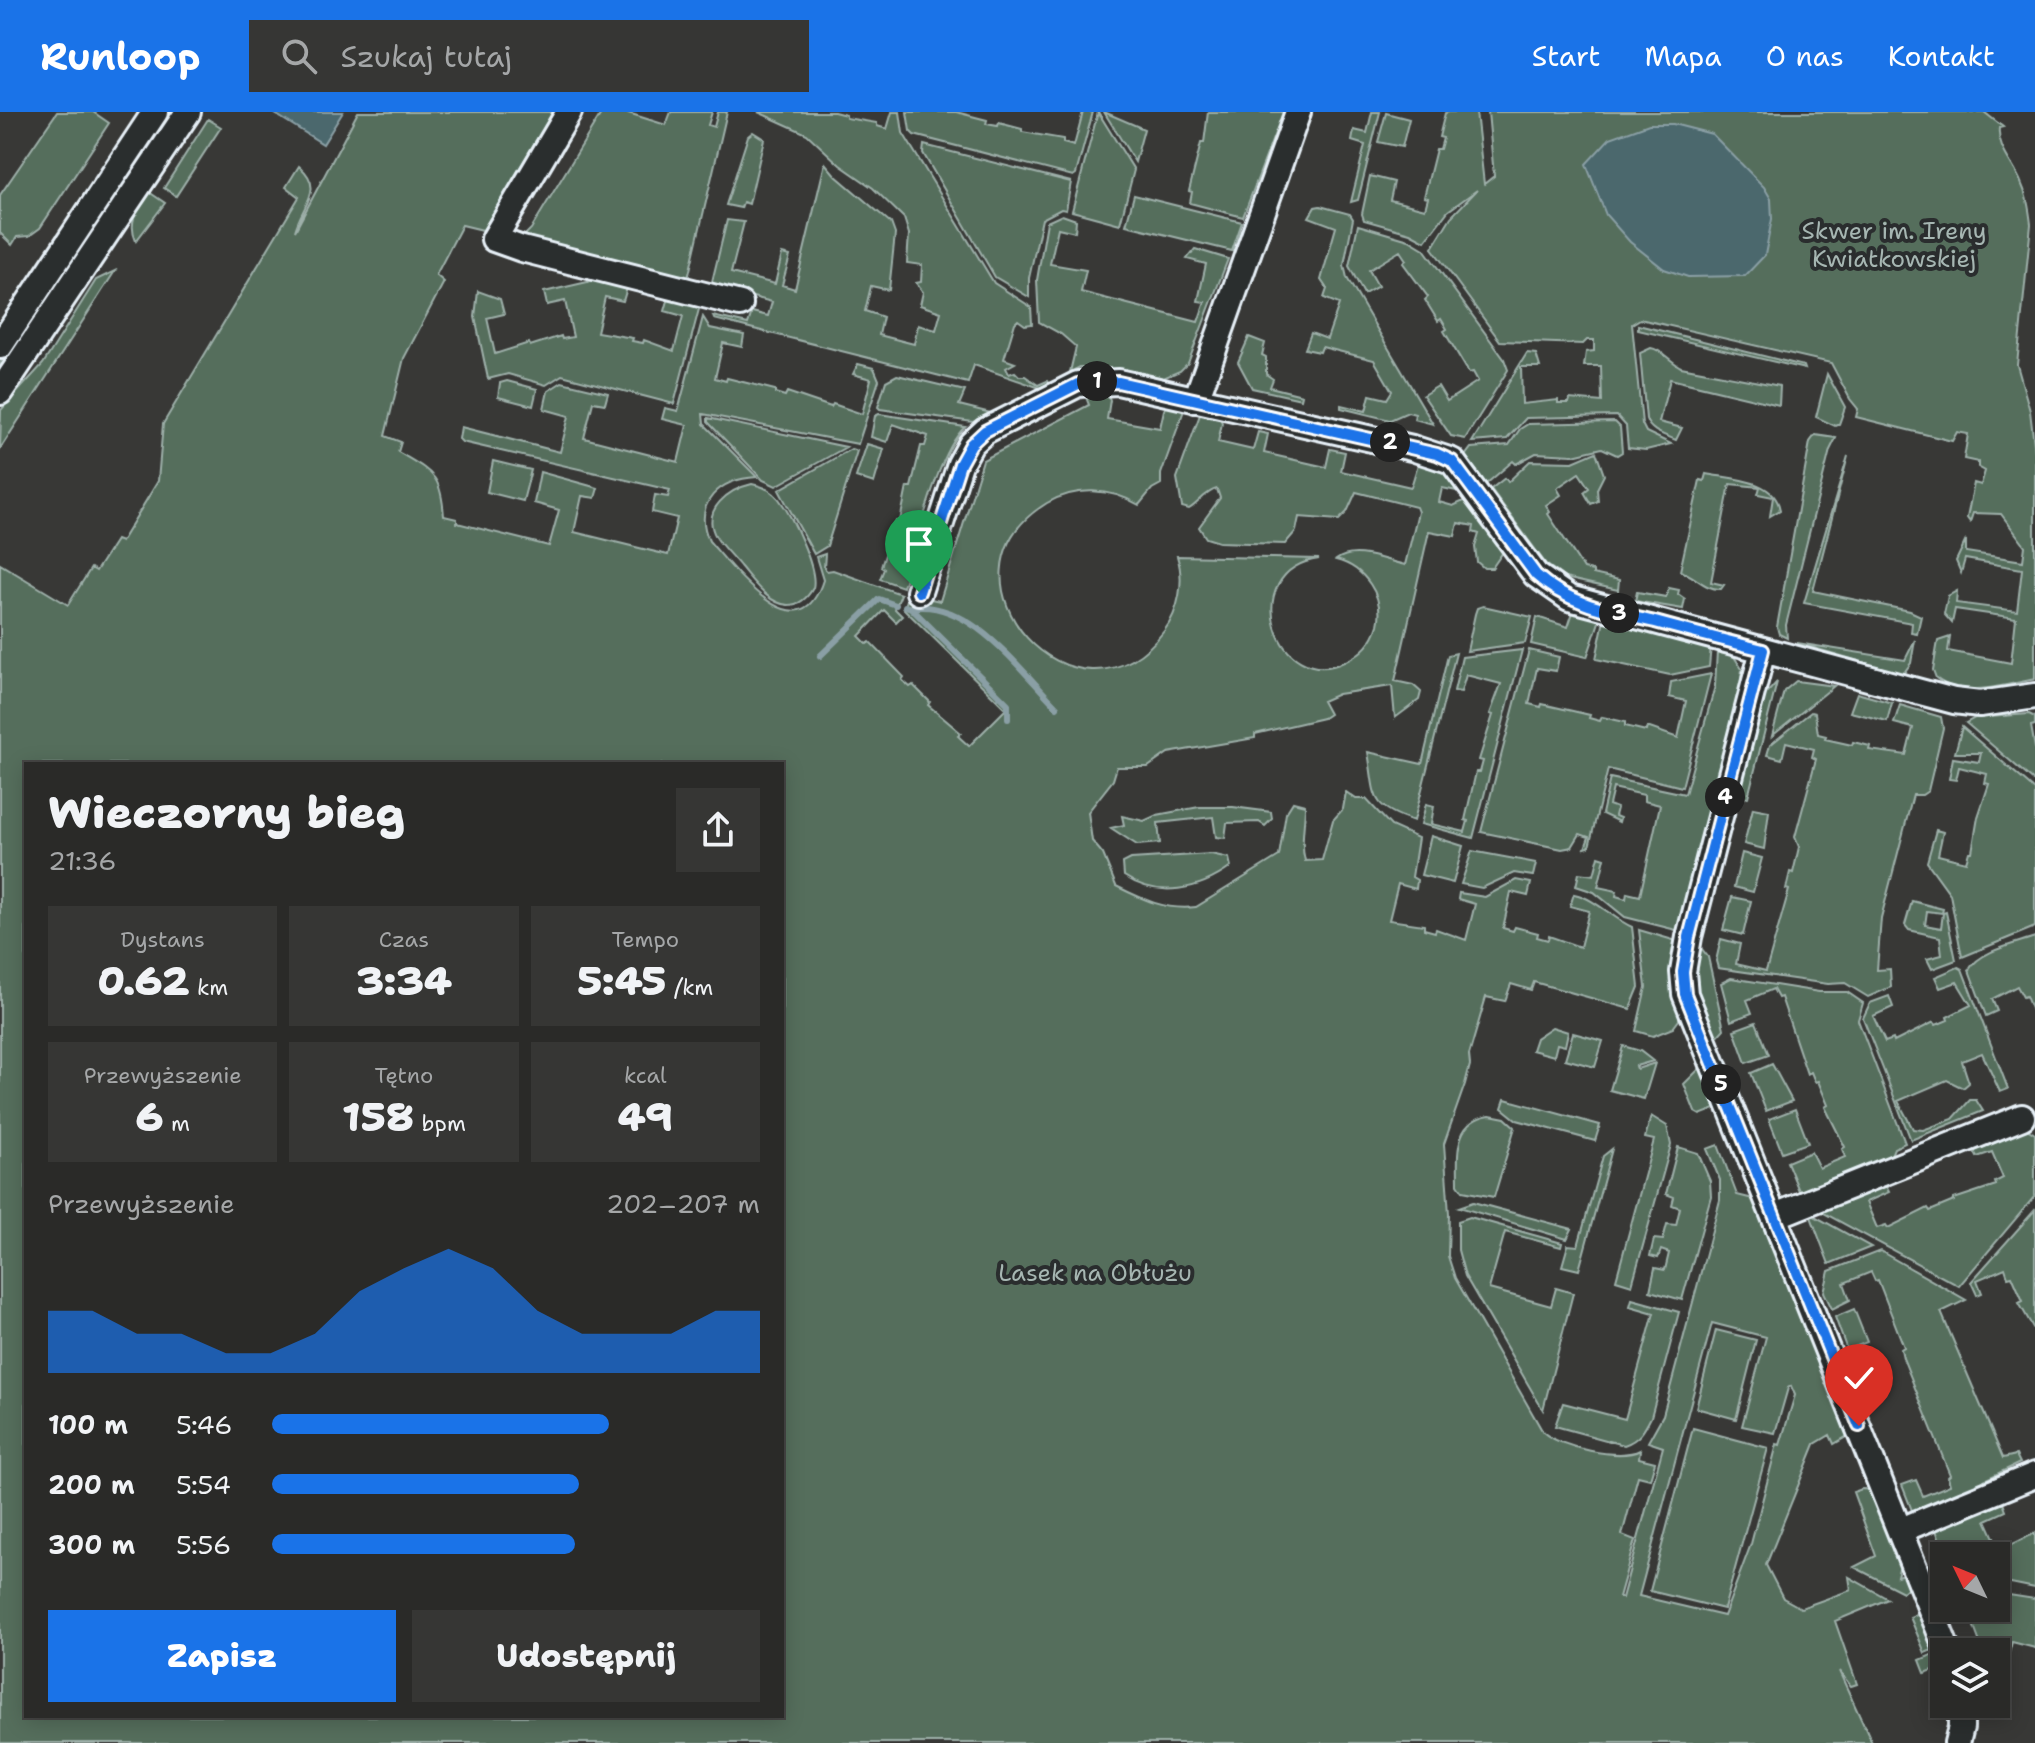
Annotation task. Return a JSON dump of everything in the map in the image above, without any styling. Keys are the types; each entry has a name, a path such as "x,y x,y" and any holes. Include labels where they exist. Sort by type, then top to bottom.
{"street":[{"path":"0,346 155,112"},
{"path":"0,392 188,112"},
{"path":"569,112 494,239 540,254 740,304"},
{"path":"1196,400 1298,112"},
{"path":"919,592 960,464 971,444 985,431 1078,384 1118,382 1437,454 1452,461 1536,575 1549,587 1569,598 1598,608 1954,701 1980,704 2035,696"},
{"path":"1763,650 1683,972 1685,994 1943,1638"},
{"path":"1775,1216 2022,1117"},
{"path":"1901,1530 2035,1475"},
{"path":"1957,1743 1961,1718"}],"green space":[{"path":"57,112 93,112 109,123 40,228 29,236 17,237 12,245 0,233 0,195"},
{"path":"167,112 176,112 0,376 0,363"},
{"name":"Lasek na Obłużu","path":"358,112 553,112 483,230 462,225 436,275 444,282 404,358 385,436 401,442 398,452 433,476 440,491 444,516 457,519 457,523 549,546 559,510 534,503 540,472 598,488 595,498 582,496 574,532 668,555 677,518 652,512 655,495 668,497 670,490 462,442 459,439 461,427 560,452 569,416 544,409 548,391 562,382 608,393 605,404 593,402 584,438 678,462 687,425 662,419 665,408 678,411 703,317 710,328 744,335 742,347 723,343 715,378 775,390 775,393 785,396 787,392 862,414 871,379 853,374 858,364 874,368 879,380 858,444 703,414 704,424 757,477 732,482 713,495 704,515 705,527 709,541 749,586 783,609 798,610 812,602 823,580 816,557 825,554 824,568 827,571 833,570 901,594 895,609 902,616 896,622 884,610 859,636 867,644 870,642 904,677 902,680 910,687 913,685 930,702 928,705 961,733 958,736 969,746 1006,709 904,609 909,594 940,601 983,460 1089,405 1084,392 1106,389 1110,400 1107,419 1160,428 1164,410 1170,402 1182,405 1183,413 1161,474 1161,484 1152,489 1139,505 1105,492 1070,494 1047,503 1013,534 1002,570 1007,606 1027,638 1057,661 1092,670 1129,662 1164,631 1179,595 1177,556 1319,559 1293,568 1278,584 1273,605 1275,627 1285,647 1301,661 1321,667 1357,655 1370,642 1378,625 1378,604 1370,584 1355,569 1336,560 1360,554 1405,565 1418,512 1416,507 1356,492 1347,512 1339,520 1299,517 1296,531 1285,544 1219,542 1206,538 1199,527 1220,498 1217,489 1189,509 1182,507 1177,478 1202,409 1219,414 1222,423 1218,442 1253,450 1258,432 1268,434 1264,453 1326,467 1330,449 1345,452 1341,471 1411,487 1419,461 1445,470 1459,486 1457,491 1442,488 1439,502 1453,506 1468,499 1502,544 1503,552 1492,568 1484,568 1477,562 1475,547 1479,534 1473,532 1474,526 1458,523 1455,536 1429,531 1395,681 1413,685 1421,692 1419,700 1395,718 1392,686 1338,694 1322,701 1329,714 1323,718 1255,734 1255,738 1168,753 1148,767 1117,767 1113,780 1088,812 1092,841 1103,854 1116,886 1164,906 1196,907 1279,856 1286,813 1293,802 1305,805 1305,861 1322,860 1333,820 1343,809 1346,792 1356,799 1366,799 1391,826 1418,838 1412,877 1417,880 1416,889 1398,884 1389,920 1424,925 1424,929 1435,932 1436,929 1466,940 1475,904 1458,899 1459,893 1485,897 1516,880 1531,883 1528,896 1511,892 1503,928 1513,931 1515,927 1538,933 1537,937 1548,940 1549,936 1580,947 1589,911 1570,906 1574,894 1632,927 1639,987 1630,1009 1534,982 1531,990 1511,984 1505,1001 1486,997 1469,1055 1465,1084 1444,1144 1449,1214 1448,1256 1455,1278 1543,1432 1562,1443 1590,1451 1619,1454 1640,1450 1639,1458 1655,1462 1650,1479 1638,1476 1622,1535 1635,1540 1619,1597 1622,1598 1663,1447 1648,1442 1663,1415 1720,1200 1720,1180 1707,1149 1718,1145 1737,1195 1753,1199 1763,1210 1851,1434 1834,1444 1830,1435 1815,1444 1766,1565 1783,1598 1801,1608 1851,1590 1849,1577 1888,1599 1835,1621 1857,1684 1851,1686 1839,1671 1872,1743 0,1743 0,564 68,605 91,568 96,571 116,540 121,542 158,481 163,424 299,197 286,187 299,166 311,182 311,190 295,231","holes":["1712,1323 1766,1337 1742,1426 1775,1433 1788,1388 1791,1386 1795,1395 1780,1445 1777,1444 1751,1544 1724,1616 1639,1596"]},
{"path":"602,112 625,112 666,125 671,112 712,112 708,125 714,127 718,112 727,112 687,283 521,239 531,229"},
{"path":"758,112 834,112 846,115 846,118 877,123 877,126 887,129 892,112 900,112 903,133 994,283 1031,307 1032,324 1025,325 1018,320 1015,323 1004,359 1015,363 1006,368 1009,374 1015,372 1038,385 1047,381 1049,384 1040,388 974,365 968,383 714,319 713,316 748,324 752,312 768,316 772,302 711,286 727,220 744,222 731,273 775,284 782,254 790,256 782,285 795,289 825,163 891,223 895,234 889,290 871,286 865,311 883,317 879,335 914,344 918,325 936,330 941,312 920,305 923,292 916,283 921,282 922,265 907,263 909,234 904,218 807,134"},
{"path":"907,112 956,112 987,120 986,124 998,126 999,123 1022,129 1022,132 1063,139 1063,143 1074,146 1083,112 1093,112 1073,176 914,135 910,131"},
{"path":"1098,112 1134,170 1120,224 1072,211"},
{"path":"1104,112 1144,129 1135,162"},
{"path":"1208,112 1283,112 1243,217 1190,203 1192,192 1189,191 1201,143 1204,143"},
{"path":"1372,112 1380,112 1358,200 1351,202 1365,145 1352,141 1354,130 1367,133"},
{"name":"Skwer im. Ireny Kwiatkowskiej","path":"1476,112 1484,184 1494,176 1488,112 1984,112 2003,127 1999,128 2000,142 2022,186 2031,224 2017,365 2030,411 2035,453 2035,679 1971,689 1958,688 1936,678 1933,670 1938,641 1950,637 1948,651 2011,663 2016,618 1955,609 1952,623 1944,614 1948,596 1957,591 1956,603 2017,611 2022,569 1965,559 1961,573 1956,561 1966,540 1966,552 2023,561 2025,546 2001,514 1973,513 1970,522 1967,518 1974,483 1981,485 1985,471 1978,467 1978,462 1964,459 1968,434 1957,432 1952,441 1856,417 1858,409 1831,363 1640,319 1632,324 1642,424 1646,432 1671,444 1646,450 1628,448 1626,426 1617,416 1526,418 1507,439 1472,442 1527,353 1536,354 1540,367 1521,367 1522,404 1558,400 1558,403 1569,403 1570,399 1602,402 1601,366 1584,366 1586,352 1594,351 1594,340 1583,344 1500,341 1432,248 1451,217 1477,190 1448,211 1425,241 1410,233 1364,220 1362,214 1370,176 1394,182 1390,200 1425,209 1428,198 1424,197 1436,149 1440,149 1443,138 1439,137 1445,113"},
{"path":"1386,113 1409,119 1402,147 1378,142"},
{"path":"208,119 221,127 176,196 164,188"},
{"path":"753,132 764,139 749,204 743,202 741,208 726,205 748,136"},
{"path":"924,145 1071,182 1066,210 1061,209 1042,219 1029,278 1029,297 995,277 923,153"},
{"path":"149,192 165,203 136,241 133,221"},
{"path":"1134,195 1242,222 1232,251 1126,225"},
{"path":"1315,207 1350,214 1353,219 1344,265 1347,278 1433,424 1414,419 1415,414 1408,412 1390,420 1341,408 1341,405 1366,411 1370,395 1387,399 1392,391 1374,360 1322,347 1320,352 1305,349 1311,333 1327,339 1339,304 1324,298 1327,289 1321,280 1336,227 1309,217"},
{"path":"1062,215 1076,220 1075,232 1058,228 1050,264 1086,270 1081,292 1198,322 1205,302 1198,301 1206,264 1187,259 1195,249 1228,259 1188,363 1180,371 1161,379 1105,368 1080,367 1070,372 1076,347 1039,322 1037,280 1047,222"},
{"path":"1358,225 1409,240 1424,249 1504,359 1508,370 1465,439 1451,436 1423,395 1438,386 1447,401 1478,381 1473,372 1469,373 1444,331 1447,329 1441,319 1438,321 1425,300 1428,297 1403,263 1406,260 1400,251 1369,270 1378,286 1364,294 1349,266"},
{"path":"115,271 0,449 1,410 43,364 96,280"},
{"path":"596,280 627,288 623,301 605,297 597,332 633,338 632,341 643,343 644,340 674,351 683,316 665,311 669,297 696,305 699,309 674,404 562,375 546,385 508,374 488,379 475,317 478,291 500,299 504,314 487,318 495,354 561,336 562,339 573,337 565,301 547,305 544,292"},
{"path":"1638,325 1804,366 1805,369 1638,330"},
{"path":"1249,337 1265,343 1262,355 1266,357 1266,374 1273,379 1270,387 1302,395 1301,399 1252,388 1238,362"},
{"path":"1651,348 1681,367 1780,386 1779,405 1670,379 1659,422 1682,428 1676,440 1663,435 1654,430 1646,419 1640,353"},
{"path":"1827,374 1845,407 1839,424 1835,426 1816,417"},
{"path":"897,375 965,391 959,405 991,413 973,422 880,409 886,381"},
{"path":"507,381 537,389 533,406 498,397 500,383"},
{"path":"879,414 965,427 945,457 903,587 880,579 884,569 881,567 896,521 900,521 907,487 911,487 921,446 925,446 928,436 893,424 887,442 871,437 875,416"},
{"path":"708,418 846,447 776,486 763,480 708,422"},
{"path":"1615,422 1620,427 1622,452 1617,455 1602,448 1573,455 1536,453 1516,464 1513,461 1486,484 1465,456 1471,448 1509,445 1520,429 1528,424"},
{"path":"1815,435 1836,438 1830,450 1786,625 1787,638 1779,634 1777,627 1810,442"},
{"path":"867,444 884,449 874,483 856,477"},
{"path":"851,449 857,451 827,546 814,554 779,490"},
{"path":"1596,452 1604,475 1597,489 1598,501 1591,504 1584,492 1589,488 1579,473 1557,488 1561,495 1546,505 1548,514 1584,569 1619,580 1618,590 1565,578 1546,564 1491,489 1505,478 1508,482 1530,461 1573,462"},
{"path":"1848,456 1813,591 1910,611 1921,616 1917,634 1911,633 1912,623 1804,603"},
{"path":"493,461 531,470 523,501 487,492"},
{"path":"1706,474 1761,486 1770,492 1776,500 1780,510 1770,516 1773,497 1758,494 1760,487 1730,484 1711,582 1724,585 1721,589 1710,587 1680,571 1700,480 1704,481"},
{"path":"752,484 767,489 779,499 808,556 813,588 796,604 781,604 761,590 721,544 712,527 712,518 720,502 735,490"},
{"path":"1669,588 1679,590 1678,594 1685,599 1683,609 1635,601 1637,592 1666,597"},
{"path":"1483,606 1532,617 1525,643 1467,651 1477,608"},
{"path":"1573,612 1600,619 1587,657 1531,644 1537,617 1568,627"},
{"path":"1604,620 1711,645 1709,667 1670,675 1596,659"},
{"path":"1915,640 1911,663 1903,674 1797,643 1905,660"},
{"path":"1522,650 1473,838 1421,824 1426,804 1434,806 1431,824 1465,832 1476,772 1480,772 1483,761 1479,760 1501,684 1466,675 1461,692 1454,691 1462,657"},
{"path":"1529,650 1559,657 1556,671 1537,668 1529,704 1590,715 1589,718 1600,721 1602,717 1625,722 1625,726 1646,731 1647,727 1678,738 1686,701 1669,697 1671,682 1711,674 1682,787 1608,769 1589,847 1585,848 1589,837 1580,834 1572,847 1562,849 1481,832"},
{"path":"1717,651 1731,652 1742,669 1739,696 1680,931 1625,917 1594,892 1576,886 1579,873 1594,875 1599,856 1605,858 1598,887 1617,891 1616,896 1626,899 1627,893 1640,896 1660,805 1644,801 1644,795 1613,788 1609,805 1617,808 1615,816 1620,818 1619,822 1602,814 1610,778 1685,794 1715,686"},
{"path":"1456,653 1414,821 1389,810 1377,798 1368,752 1422,764 1448,655"},
{"path":"1796,681 1834,686 1772,736 1784,691"},
{"path":"1777,682 1748,797 1733,801 1757,704"},
{"path":"1857,693 1892,703 1887,721 1850,712"},
{"path":"1900,705 1941,717 1943,728 1928,791 1913,795 1881,918 1877,970 1890,969 1891,987 1868,997 1845,983 1828,984 1718,968 1716,961 1721,939 1740,944 1736,964 1766,971 1789,890 1786,889 1790,872 1793,873 1799,847 1795,837 1816,759 1812,757 1814,749 1786,742 1782,759 1767,755 1770,745 1811,712 1815,713 1818,734 1826,736 1825,739 1852,745 1853,742 1870,746 1869,750 1906,755 1913,728 1894,723"},
{"path":"2029,714 2035,717 2035,725 2031,726 2035,748 2035,782 1966,723 1975,718"},
{"path":"1962,727 2035,790 2035,927 1962,957 1950,894 1927,862 1936,830 1943,832 1938,855 1966,862 1969,852 1972,852 1978,817 1989,784 1985,783 1987,774 1959,767 1956,780 1949,779 1953,758 1979,762 1981,753 1955,753"},
{"path":"1199,807 1271,812 1272,819 1265,826 1259,822 1227,823 1225,838 1216,837 1213,817 1158,823 1160,843 1137,845 1111,828 1124,825 1122,816 1144,821 1157,815"},
{"path":"1753,808 1769,811 1764,849 1744,844"},
{"path":"1431,836 1463,846 1453,883 1421,875"},
{"path":"1472,851 1536,863 1533,876 1514,873 1482,888 1461,884"},
{"path":"1742,853 1762,858 1753,892 1734,887"},
{"path":"1211,854 1229,858 1231,867 1192,886 1151,888 1124,876 1123,863 1131,859"},
{"path":"1732,897 1751,901 1743,935 1723,930"},
{"path":"1912,901 1943,909 1942,913 1927,911 1925,925 1941,928 1943,913 1946,912 1956,960 1932,969 1927,959 1942,955 1940,937 1909,930 1905,925"},
{"path":"1639,930 1680,942 1679,1020 1673,1028 1653,1036 1636,1031 1646,987"},
{"path":"2035,937 2035,1019 2026,996 2023,997 2017,986 1992,999 1997,1011 1986,1016 1969,970 1989,953"},
{"path":"1696,947 1708,957 1724,1029 1714,1040 1694,987"},
{"path":"1958,967 1962,969 2008,1089 2000,1092 1982,1053 1962,1061 1969,1083 1963,1088 1947,1080 1898,1101 1913,1129 1923,1130 1953,1119 1970,1100 1976,1100 1983,1111 1911,1140 1863,1018 1870,1003 1889,996 1893,1007 1873,1016 1885,1042 1893,1039 1894,1042 1934,1022 1936,1025 1948,1020 1947,1017 1971,1005 1957,982 1940,988 1935,977"},
{"path":"1731,978 1819,992 1847,992 1863,1003 1858,1020 1905,1143 1894,1148 1888,1162 1802,1198 1787,1162 1811,1152 1819,1168 1845,1157 1842,1149 1845,1147 1825,1107 1828,1105 1818,1081 1815,1082 1811,1072 1807,1074 1781,997 1778,998 1773,989 1747,1000 1752,1013 1731,1021 1721,983"},
{"path":"1756,1022 1769,1055 1746,1063 1734,1030"},
{"path":"1552,1027 1568,1032 1565,1046 1557,1044 1554,1056 1532,1050 1536,1038"},
{"path":"1573,1033 1603,1041 1595,1067 1565,1059"},
{"path":"1623,1046 1640,1051 1653,1061 1636,1066 1637,1069 1655,1063 1644,1099 1610,1090"},
{"path":"1704,1064 1718,1108 1700,1115 1695,1112 1684,1084"},
{"path":"1772,1064 1792,1101 1766,1111 1751,1073"},
{"path":"1505,1099 1600,1125 1595,1141 1517,1120 1502,1108"},
{"path":"1795,1109 1808,1143 1782,1152 1769,1119"},
{"path":"1490,1115 1505,1118 1515,1127 1494,1197 1463,1191 1458,1184 1460,1140 1469,1124"},
{"path":"1651,1116 1667,1126 1671,1145 1632,1285 1616,1280 1654,1140 1645,1138"},
{"path":"2027,1129 2035,1134 2035,1196 1959,1286 1820,1211 1886,1186 1889,1192 1866,1202 1877,1228 1886,1225 1888,1228 1928,1208 1930,1211 1996,1185 1995,1182 2003,1178 1992,1152 1977,1157 1974,1151"},
{"path":"1678,1147 1698,1153 1710,1181 1711,1196 1682,1300 1650,1291 1655,1268 1665,1270 1669,1253 1661,1250 1658,1258 1650,1256 1654,1239 1663,1240 1667,1224 1676,1225 1680,1208 1672,1205 1674,1197 1666,1194"},
{"path":"1612,1149 1579,1270 1562,1266 1568,1245 1578,1246 1603,1156"},
{"path":"1473,1202 1572,1229 1567,1239 1459,1207"},
{"path":"2035,1210 2035,1331 2019,1303 2023,1301 2012,1276 2008,1277 2005,1268 1977,1280 1982,1293 1977,1295 1971,1282"},
{"path":"1811,1214 1871,1247 1829,1264"},
{"path":"1470,1217 1562,1243 1561,1247 1505,1232 1489,1289 1551,1306 1556,1288 1573,1293 1543,1410 1465,1276 1458,1250 1458,1221"},
{"path":"1880,1251 1966,1300 1941,1312 2003,1458 2016,1455 2020,1463 1984,1480 1975,1494 1915,1518 1902,1485 1916,1480 1923,1496 1950,1485 1950,1475 1903,1358 1901,1349 1904,1347 1878,1280 1875,1281 1871,1272 1844,1283 1850,1300 1832,1309 1824,1292 1829,1271"},
{"path":"1632,1299 1679,1312 1646,1427 1637,1438 1624,1445 1555,1426 1563,1403 1625,1419 1654,1313 1630,1306"},
{"path":"1854,1309 1867,1342 1847,1350 1835,1317"},
{"path":"1716,1330 1756,1340 1736,1419 1696,1408"},
{"path":"1870,1350 1880,1387 1864,1393 1851,1358"},
{"path":"1693,1428 1768,1448 1724,1609 1650,1591"},
{"path":"1874,1490 1901,1561 1897,1576 1907,1573 1911,1585 1903,1592 1854,1567 1876,1556 1853,1492"},
{"path":"2003,1503 2006,1511 1986,1520 1996,1542 1941,1542 1936,1530"},
{"path":"2035,1533 2035,1588 2010,1583 2010,1546"},
{"path":"2010,1595 2035,1599 2035,1648 2012,1642 2010,1650 2010,1638 1978,1638 1972,1622 2010,1622"},
{"path":"1921,1612 1932,1638 1930,1651 1925,1653 1910,1617"},
{"path":"1930,1656 1930,1671 1925,1673 1920,1660"}],"water":[{"path":"272,112 343,112 323,144"},
{"path":"1649,124 1673,124 1712,134 1764,187 1771,199 1772,219 1765,255 1745,276 1688,277 1664,269 1630,242 1606,215 1586,164 1610,138"}],"waterway":[{"path":"820,656 879,599 896,605"},
{"path":"905,606 911,608 1008,704 1008,719"},
{"path":"911,608 932,608 953,614 972,625 1010,657 1057,707"}],"route":[{"path":"919,592 960,464 971,444 985,431 1078,384 1118,382 1437,454 1452,461 1536,575 1549,587 1598,608 1763,650 1689,937 1683,972 1685,994 1859,1426"}]}
